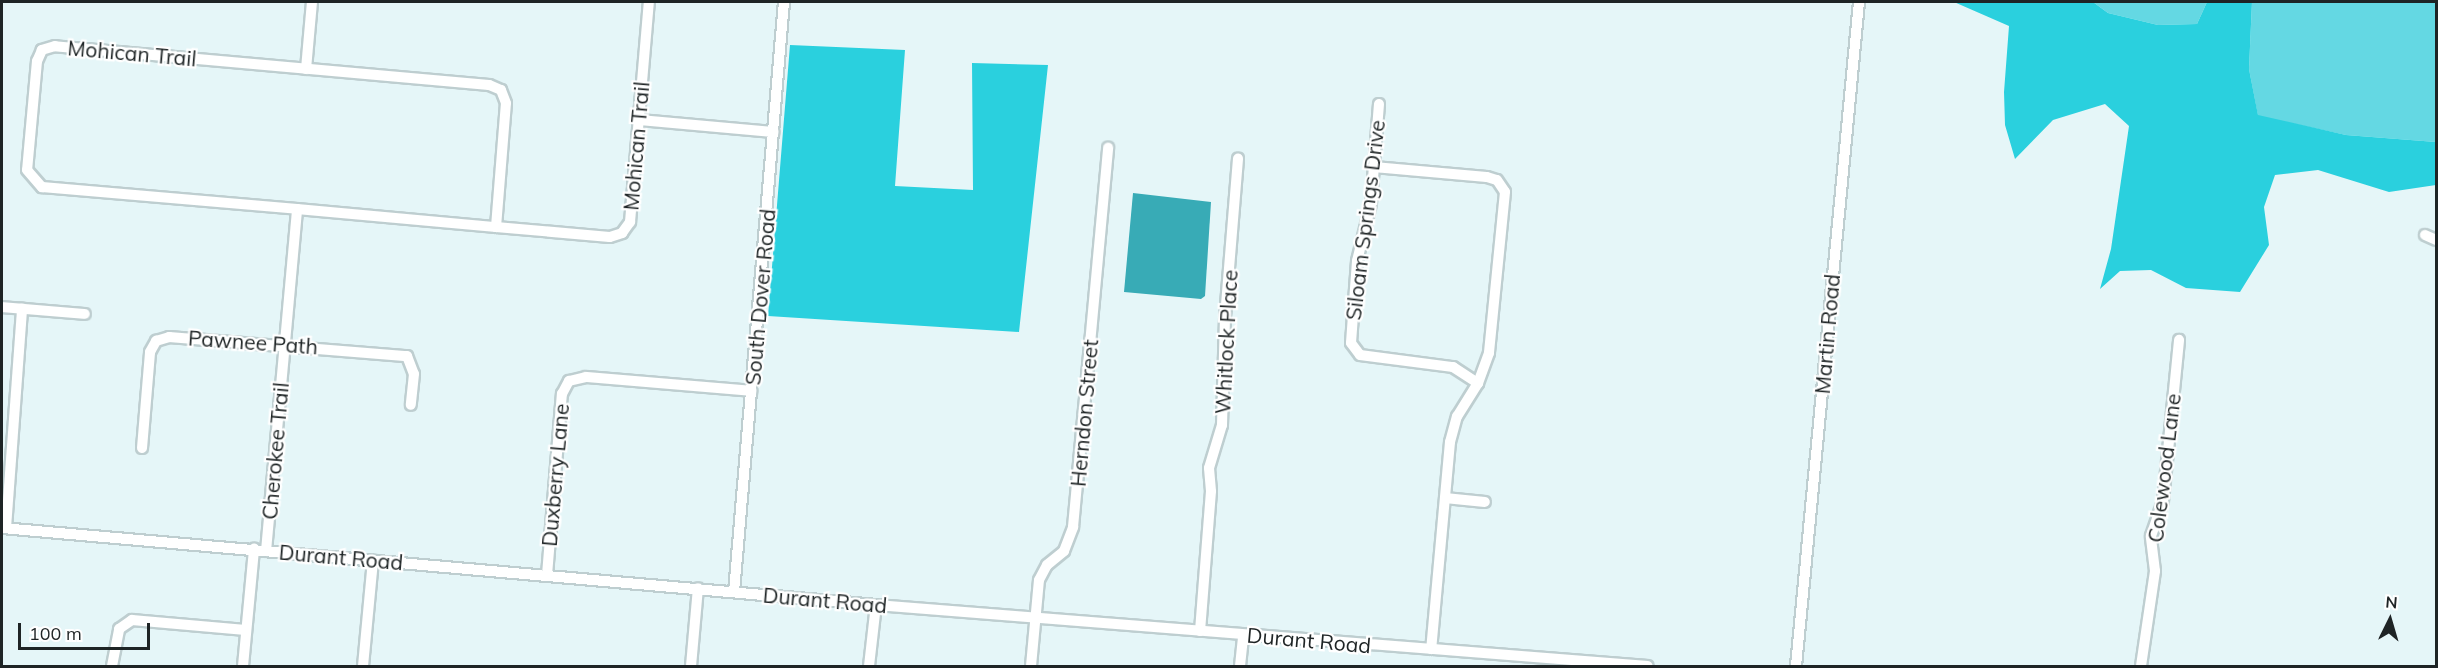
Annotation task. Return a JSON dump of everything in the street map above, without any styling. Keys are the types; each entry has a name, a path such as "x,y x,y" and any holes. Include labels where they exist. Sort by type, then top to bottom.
{"street":[{"path":"306,69 312,2"},
{"name":"Mohican Trail","path":"496,227 506,102 501,90 489,85 55,46 42,50 37,61 27,170 42,187 297,209 496,227 610,237 622,233 630,222 649,2"},
{"name":"South Dover Road","path":"734,591 784,2"},
{"name":"Martin Road","path":"1796,666 1858,2"},
{"name":"Siloam Springs Drive","path":"1379,104 1371,204 1358,261 1351,343 1360,355 1453,368 1478,383"},
{"path":"639,120 773,132"},
{"name":"Herndon Street","path":"1031,666 1039,580 1047,565 1064,551 1073,527 1108,148"},
{"name":"Whitlock Place","path":"1200,631 1211,491 1209,468 1222,425 1226,317 1238,159"},
{"path":"1374,167 1487,177 1503,187 1505,200 1489,353 1478,383 1452,430 1431,649"},
{"name":"Cherokee Trail","path":"266,551 297,209"},
{"path":"2425,235 2436,240"},
{"path":"2,307 85,314"},
{"path":"4,528 22,309"},
{"name":"Pawnee Path","path":"142,448 150,352 156,341 170,337 285,344 407,356 414,374 411,405"},
{"name":"Colewood Lane","path":"2141,666 2155,571 2151,536 2163,501 2179,340"},
{"name":"Duxberry Lane","path":"547,575 562,394 569,381 586,377 751,391"},
{"path":"1445,498 1485,502"},
{"name":"Durant Road","path":"4,528 876,605 1431,649 1499,661 1648,666"},
{"path":"243,666 254,549"},
{"path":"363,666 373,560"},
{"path":"691,666 698,588"},
{"path":"869,666 876,605"},
{"path":"112,666 119,629 132,620 246,630"},
{"path":"1240,666 1243,635"}],"shaded area":[{"path":"1954,2 2093,2 2108,13 2158,25 2197,24 2207,2 2252,2 2249,69 2258,115 2346,135 2436,142 2436,185 2389,192 2318,170 2275,175 2264,207 2269,245 2240,292 2186,288 2151,270 2120,271 2100,289 2111,249 2129,126 2105,104 2053,120 2015,159 2005,125 2004,92 2009,26"},
{"path":"2093,2 2207,2 2197,24 2158,25 2108,13"},
{"path":"2252,2 2436,2 2436,142 2346,135 2258,116 2249,69"},
{"path":"790,45 905,50 895,186 973,190 972,63 1048,65 1019,332 768,316"},
{"path":"1133,193 1211,202 1205,296 1201,299 1124,292"}]}
